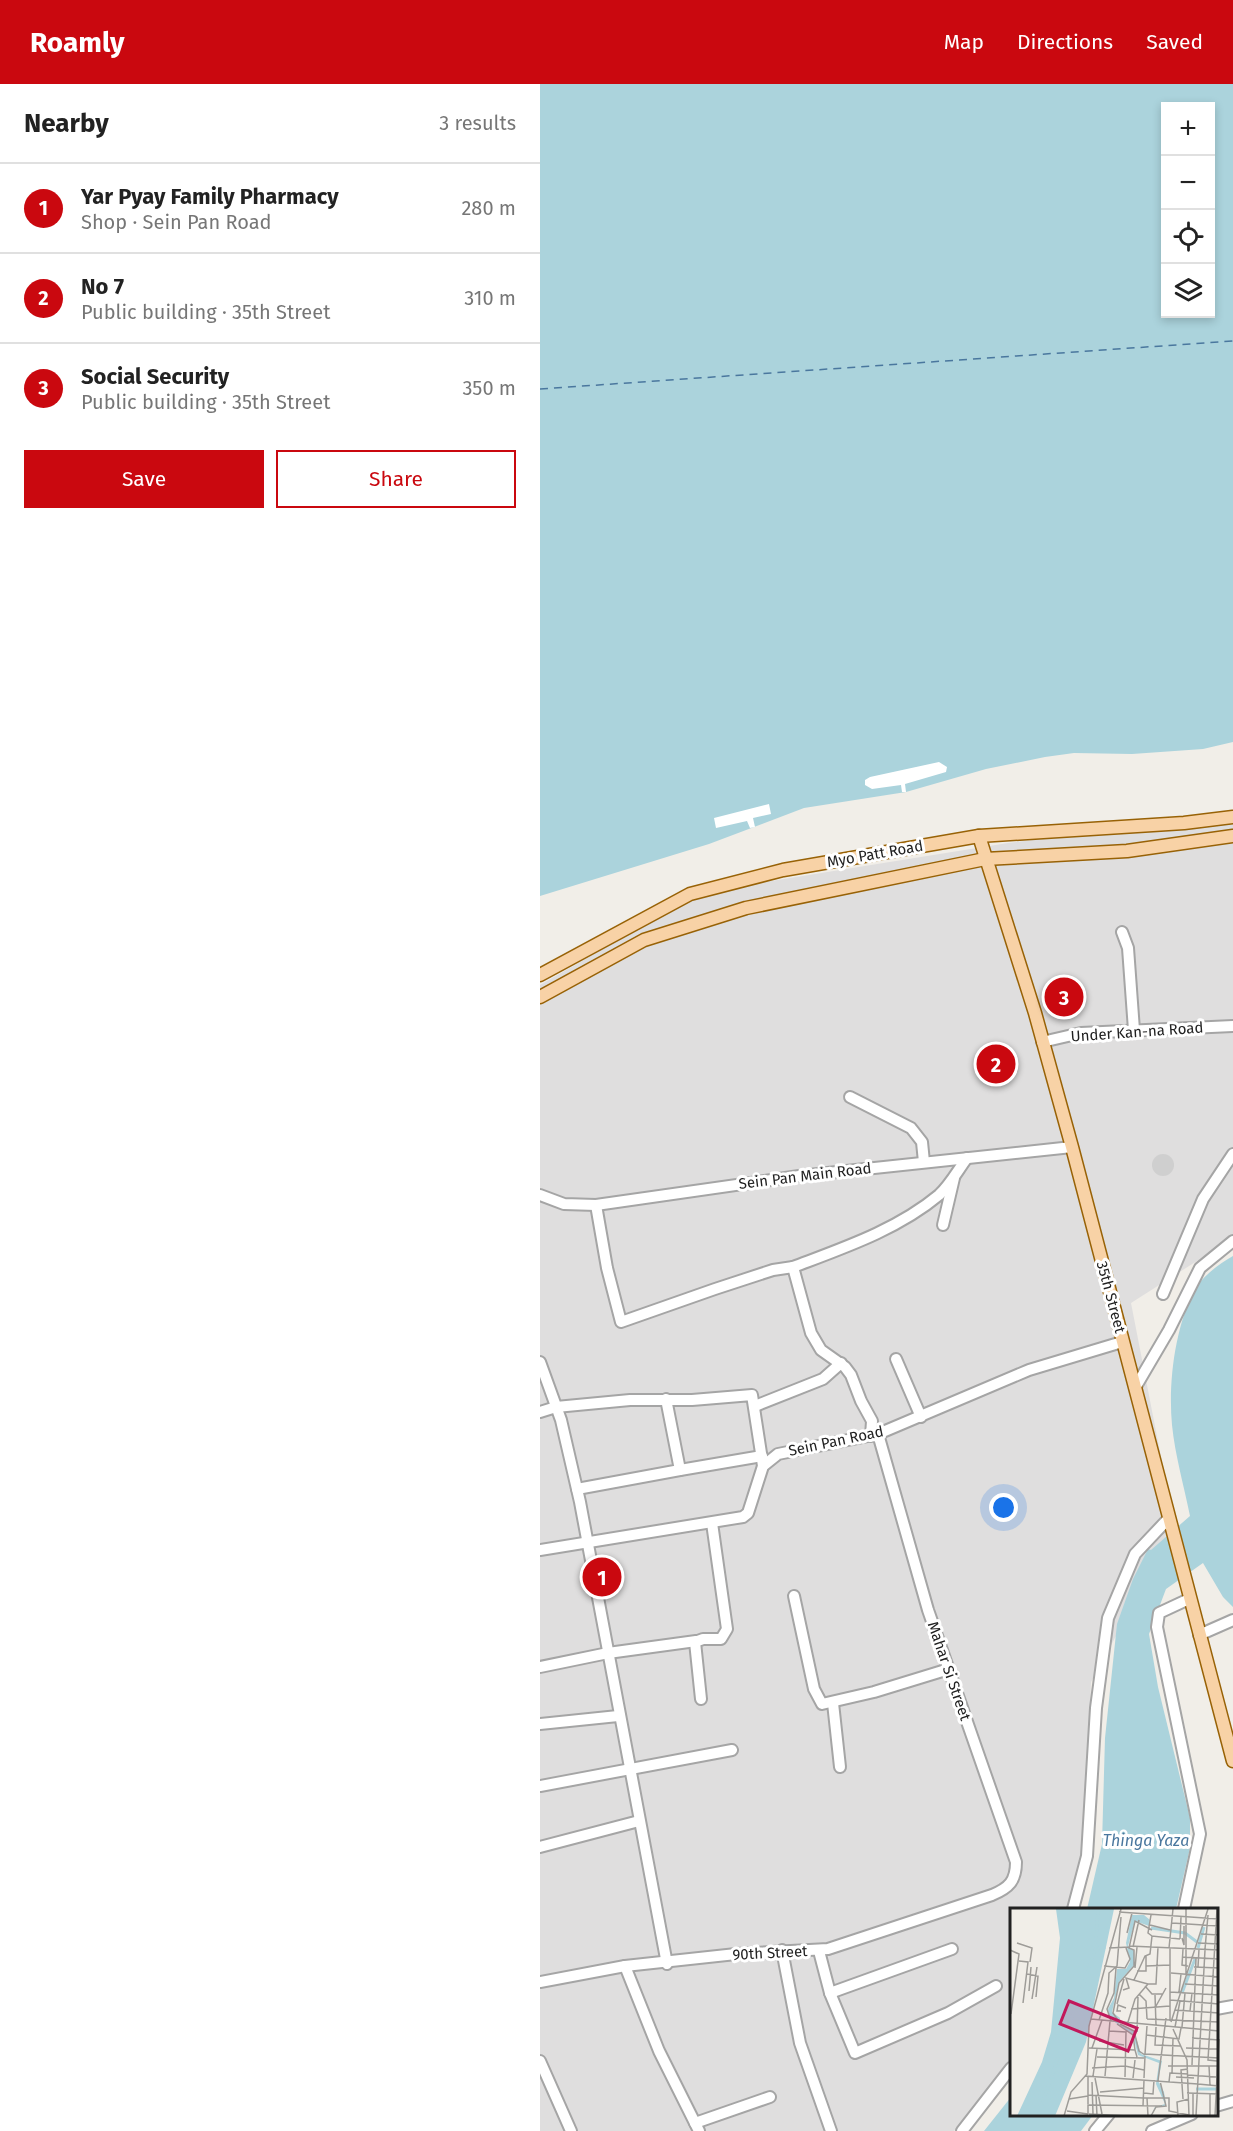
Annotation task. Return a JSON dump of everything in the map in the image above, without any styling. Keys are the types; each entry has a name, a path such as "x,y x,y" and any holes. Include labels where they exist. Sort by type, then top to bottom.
{"main road":[{"name":"Myo Patt Road","path":"540,975 690,894 783,870 979,836 1184,823 1233,817"},
{"name":"35th Street","path":"979,836 1042,1042 1071,1147 1233,1761"},
{"name":"Myo Patt Road","path":"540,997 644,940 746,908 985,859 1127,851 1233,836"}],"street":[{"path":"1122,932 1128,948 1134,1030"},
{"name":"Under Kan-na Road","path":"1042,1042 1081,1034 1233,1026"},
{"path":"850,1097 911,1128 922,1142 924,1162"},
{"name":"Sein Pan Main Road","path":"540,1195 564,1204 596,1205 799,1176 1071,1147"},
{"path":"1163,1294 1203,1199 1233,1154"},
{"path":"596,1205 607,1268 621,1322 744,1280 793,1267 903,1220 940,1194 967,1158"},
{"path":"943,1225 955,1175"},
{"path":"1135,1388 1169,1330 1196,1274 1210,1257 1233,1241"},
{"path":"755,1406 816,1383 841,1363 821,1350 813,1338 793,1267"},
{"name":"Sein Pan Road","path":"762,1461 787,1450 875,1435 1029,1370 1122,1342"},
{"path":"896,1359 921,1417"},
{"path":"540,1362 565,1432 667,1964"},
{"name":"Mahar Si Street","path":"841,1363 850,1375 872,1421 949,1669 1016,1862 1016,1871 1008,1888 992,1895"},
{"path":"540,1412 556,1407 666,1399 700,1400 749,1394 753,1396 755,1406 762,1461 746,1516 540,1550"},
{"path":"666,1399 680,1470"},
{"path":"577,1490 680,1470 762,1461"},
{"path":"1073,1908 1087,1856 1096,1708 1108,1618 1135,1554 1171,1522"},
{"path":"540,1667 608,1653 721,1638 727,1629 712,1523"},
{"path":"794,1596 817,1696 822,1704 833,1703 949,1669"},
{"path":"1184,1908 1200,1834 1157,1627 1159,1613 1189,1599"},
{"path":"1198,1635 1233,1620"},
{"path":"696,1641 700,1700"},
{"path":"833,1703 840,1767"},
{"path":"540,1724 618,1716"},
{"path":"540,1786 732,1750"},
{"path":"540,1846 639,1821"},
{"name":"90th Street","path":"540,1983 625,1966 667,1964 783,1950 819,1951 992,1895"},
{"path":"830,1993 952,1949"},
{"path":"783,1950 800,2043 831,2131"},
{"path":"819,1951 830,1993 855,2053 948,2013 996,1986"},
{"path":"625,1966 659,2051 697,2127 770,2097"},
{"path":"1218,2009 1233,2006"},
{"path":"540,2061 571,2131"},
{"path":"962,2131 1010,2069"},
{"path":"1218,2105 1233,2101"},
{"path":"1095,2131 1108,2116"},
{"path":"1152,2131 1190,2116"}],"shaded area":[{"path":"1233,816 1233,1238 1131,1303 1169,1498 1165,1546 1091,1682 1084,1876 1072,1908 1010,1908 1010,2065 954,2131 540,2131 540,985 703,892 1008,843"},
{"path":"1163,1154 1171,1157 1174,1165 1171,1173 1163,1176 1155,1173 1152,1165 1155,1157"}],"water":[{"path":"540,84 1233,84 1233,742 1203,749 1132,754 1074,753 1045,757 986,769 906,792 804,808 709,844 540,896"},
{"name":"Thinga Yaza","path":"1233,1256 1233,1607 1223,1597 1203,1563 1166,1589 1149,1634 1158,1687 1190,1818 1190,1848 1176,1908 1087,1908 1102,1844 1105,1738 1117,1624 1133,1579 1148,1549 1151,1550 1190,1516 1172,1425 1171,1391 1174,1355 1182,1320 1195,1289 1223,1262"},
{"path":"1010,2098 1010,2116 1092,2116 1081,2131 984,2131"}],"pier":[{"path":"939,762 947,767 946,772 905,784 906,792 902,792 901,785 872,789 865,785 865,780 870,777"},
{"path":"769,804 771,814 753,818 755,827 750,828 747,821 716,828 714,818"}],"ferry route":[{"path":"540,389 1233,341"}],"place":[{"name":"Social Security","path":"1064,997"},
{"name":"No 7","path":"996,1064"},
{"name":"Yar Pyay Family Pharmacy","path":"602,1577"}]}
